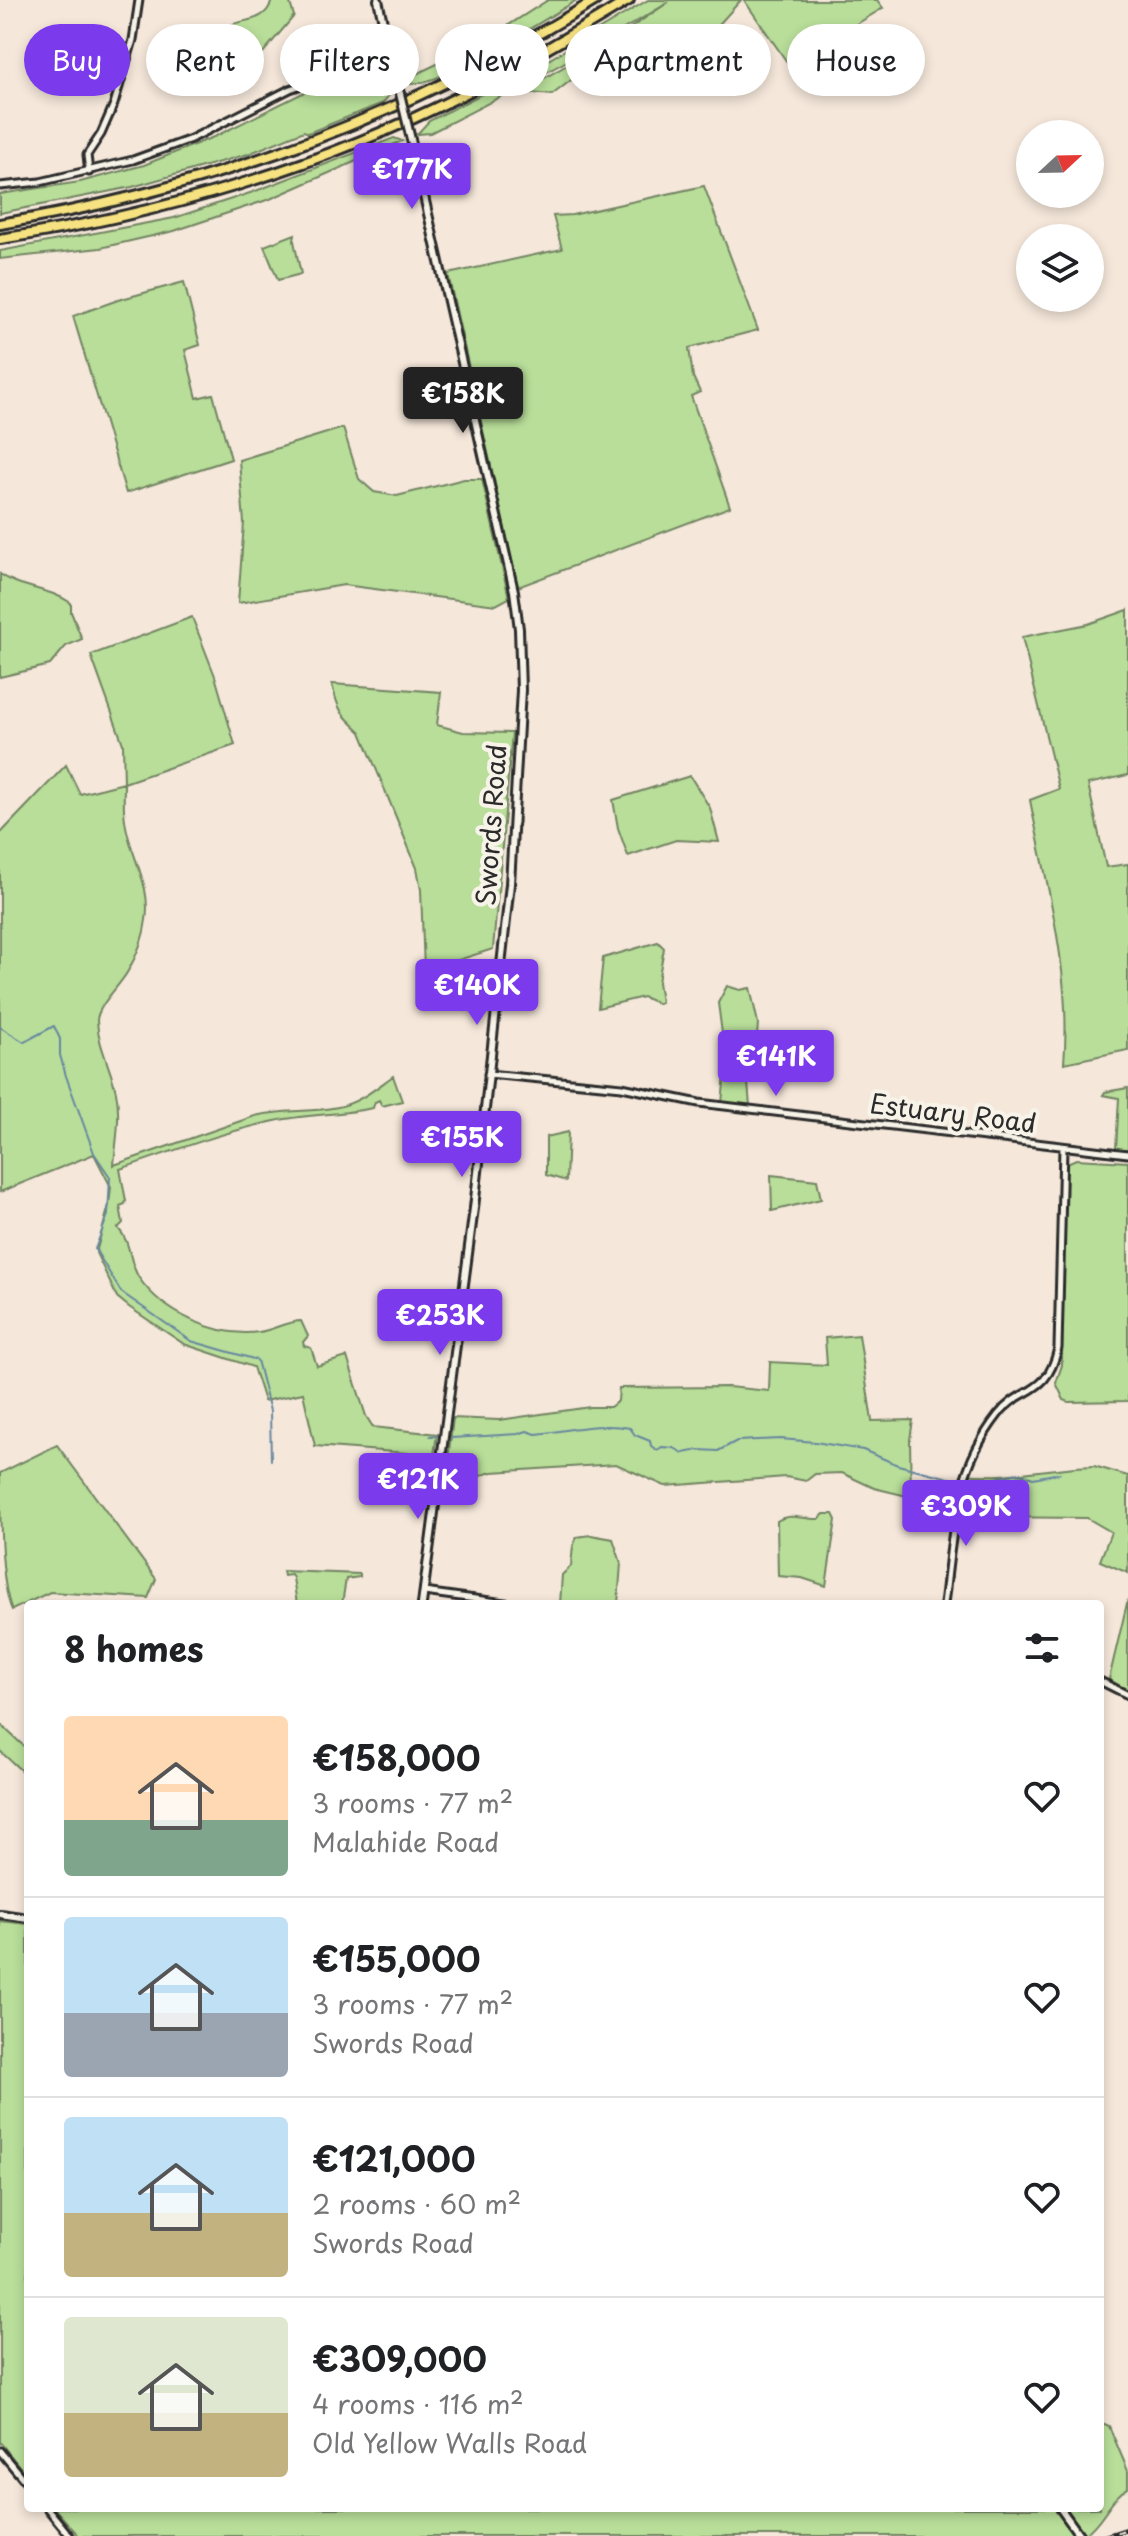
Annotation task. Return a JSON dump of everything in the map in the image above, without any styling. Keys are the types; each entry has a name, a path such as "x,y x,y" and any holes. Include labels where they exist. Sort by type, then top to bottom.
{"highway":[{"path":"0,224 166,189 289,151 434,89 540,34 596,0"},
{"path":"0,239 99,222 172,203 343,147 462,95 629,0"}],"main road":[{"path":"378,0 383,24"},
{"name":"Swords Road","path":"401,96 510,573 519,629 520,718 509,898 474,1208 423,1600"},
{"path":"0,1914 24,1917"},
{"path":"1063,2512 1080,2536"}],"street":[{"path":"89,172 87,155 101,134 114,104 136,27 139,0"},
{"path":"0,186 40,182 133,160 191,139 280,94"},
{"name":"Estuary Road","path":"487,1074 622,1087 699,1103 1128,1154"},
{"path":"945,1600 962,1483 999,1413 1043,1382 1055,1361 1058,1348 1063,1148"},
{"path":"424,1592 483,1600"},
{"path":"1104,1683 1128,1695"},
{"path":"0,2451 24,2480"},
{"path":"50,2512 70,2536"}],"green space":[{"path":"272,0 289,0 294,16 287,24 280,24 280,33 264,52 264,24 235,24 256,18 268,9"},
{"path":"548,0 577,0 538,24 510,24"},
{"path":"648,0 741,0 719,24 636,24 669,2 631,24 608,24"},
{"path":"744,0 877,0 883,8 857,24 787,24 787,62 771,39 771,24 761,24"},
{"path":"565,50 565,62 549,71 550,59"},
{"path":"435,65 435,78 419,82 419,73"},
{"path":"565,66 565,85 552,95 549,95 549,75"},
{"path":"297,96 388,96 383,103 248,154 132,187 0,213 0,194 80,182 144,165 216,136"},
{"path":"478,96 502,96 430,133 417,134 429,121"},
{"path":"394,138 402,141 270,199 174,231 100,248 0,259 0,251 174,218 253,192"},
{"path":"704,186 758,330 689,348 693,377 700,392 691,396 730,507 518,587 448,274 562,249 553,216 572,215"},
{"path":"295,234 301,274 278,280 264,246"},
{"path":"184,282 200,345 185,350 197,398 213,394 231,459 126,493 73,316"},
{"path":"343,428 359,479 374,492 397,496 464,479 482,479 509,598 496,605 344,585 238,603 244,523 239,460"},
{"path":"0,574 71,603 71,612 82,639 66,646 50,665 0,677"},
{"path":"1128,610 1128,775 1088,784 1106,867 1128,864 1128,1050 1064,1063 1066,1030 1061,964 1030,800 1059,789 1022,637 1088,624"},
{"path":"192,617 215,676 235,745 124,783 123,744 91,655"},
{"path":"332,684 441,692 437,725 463,732 512,733 493,949 424,971 421,890 417,868 361,732 341,711"},
{"path":"66,765 80,794 124,783 127,833 143,881 147,907 144,933 137,953 101,1009 97,1021 117,1101 114,1165 255,1116 346,1105 393,1076 402,1101 382,1106 379,1100 373,1108 255,1126 120,1169 126,1201 120,1206 123,1223 118,1228 126,1240 139,1278 149,1291 176,1312 209,1327 243,1333 259,1332 301,1321 308,1336 303,1342 304,1346 311,1348 317,1366 347,1357 366,1416 373,1427 437,1434 434,1455 315,1446 303,1393 264,1401 253,1367 184,1344 117,1297 96,1253 111,1187 94,1154 0,1192 0,834"},
{"path":"690,776 710,808 719,842 676,840 628,856 618,828 613,800"},
{"path":"658,942 664,948 658,982 661,1002 659,1004 643,997 598,1008 603,958"},
{"path":"727,986 740,990 750,988 758,1023 756,1049 800,1055 802,1064 759,1067 748,1083 750,1106 722,1103 726,1064 718,1003"},
{"path":"1128,1088 1128,1150 1116,1149 1119,1098 1103,1095"},
{"path":"568,1132 566,1181 546,1175 546,1137"},
{"path":"1076,1159 1128,1162 1128,1401 1069,1402 1064,1400 1056,1383 1062,1365 1064,1168"},
{"path":"771,1175 817,1180 821,1199 772,1211"},
{"path":"859,1335 872,1421 913,1420 910,1440 911,1497 874,1488 842,1473 815,1474 806,1481 786,1477 665,1486 616,1464 492,1472 471,1478 463,1464 445,1485 453,1418 499,1420 610,1407 618,1401 619,1388 728,1387 769,1391 770,1362 827,1365 825,1338"},
{"path":"57,1445 156,1579 148,1598 50,1592 33,1600 24,1600 24,1604 12,1610 3,1564 0,1473"},
{"path":"1094,1466 1128,1476 1128,1573 1100,1561 1111,1532 1087,1518 992,1517 957,1505 965,1474 997,1475"},
{"path":"824,1514 833,1514 836,1520 826,1586 802,1578 778,1576 777,1521 792,1517 819,1519"},
{"path":"591,1535 613,1539 621,1563 618,1600 560,1600 562,1575 571,1566 577,1537"},
{"path":"283,1571 360,1574 360,1577 346,1579 343,1600 296,1600 293,1578 291,1575 284,1576"},
{"path":"1128,1599 1128,1691 1109,1679"},
{"path":"0,1724 24,1746 24,1773 0,1751"},
{"path":"0,1921 24,1924 24,2472 0,2442"},
{"path":"1104,2424 1109,2426 1128,2471 1128,2488 1085,2534 1069,2512 1104,2512"},
{"path":"58,2512 1057,2512 1074,2536 79,2536"}],"waterway":[{"path":"0,1027 24,1042 54,1026 60,1039 60,1055 66,1076 94,1153 110,1177 108,1215 95,1249 121,1292 191,1341 257,1360"},
{"path":"257,1360 270,1411 271,1460"},
{"path":"451,1438 618,1426 630,1428 635,1435 650,1441 657,1450 662,1447 683,1453 718,1451 737,1441 781,1439 815,1442 863,1450 898,1465 988,1488 992,1479 1019,1473 1033,1478 1060,1473"},
{"path":"430,1436 437,1436"}],"railway":[{"path":"1106,2536 1128,2529"}]}
